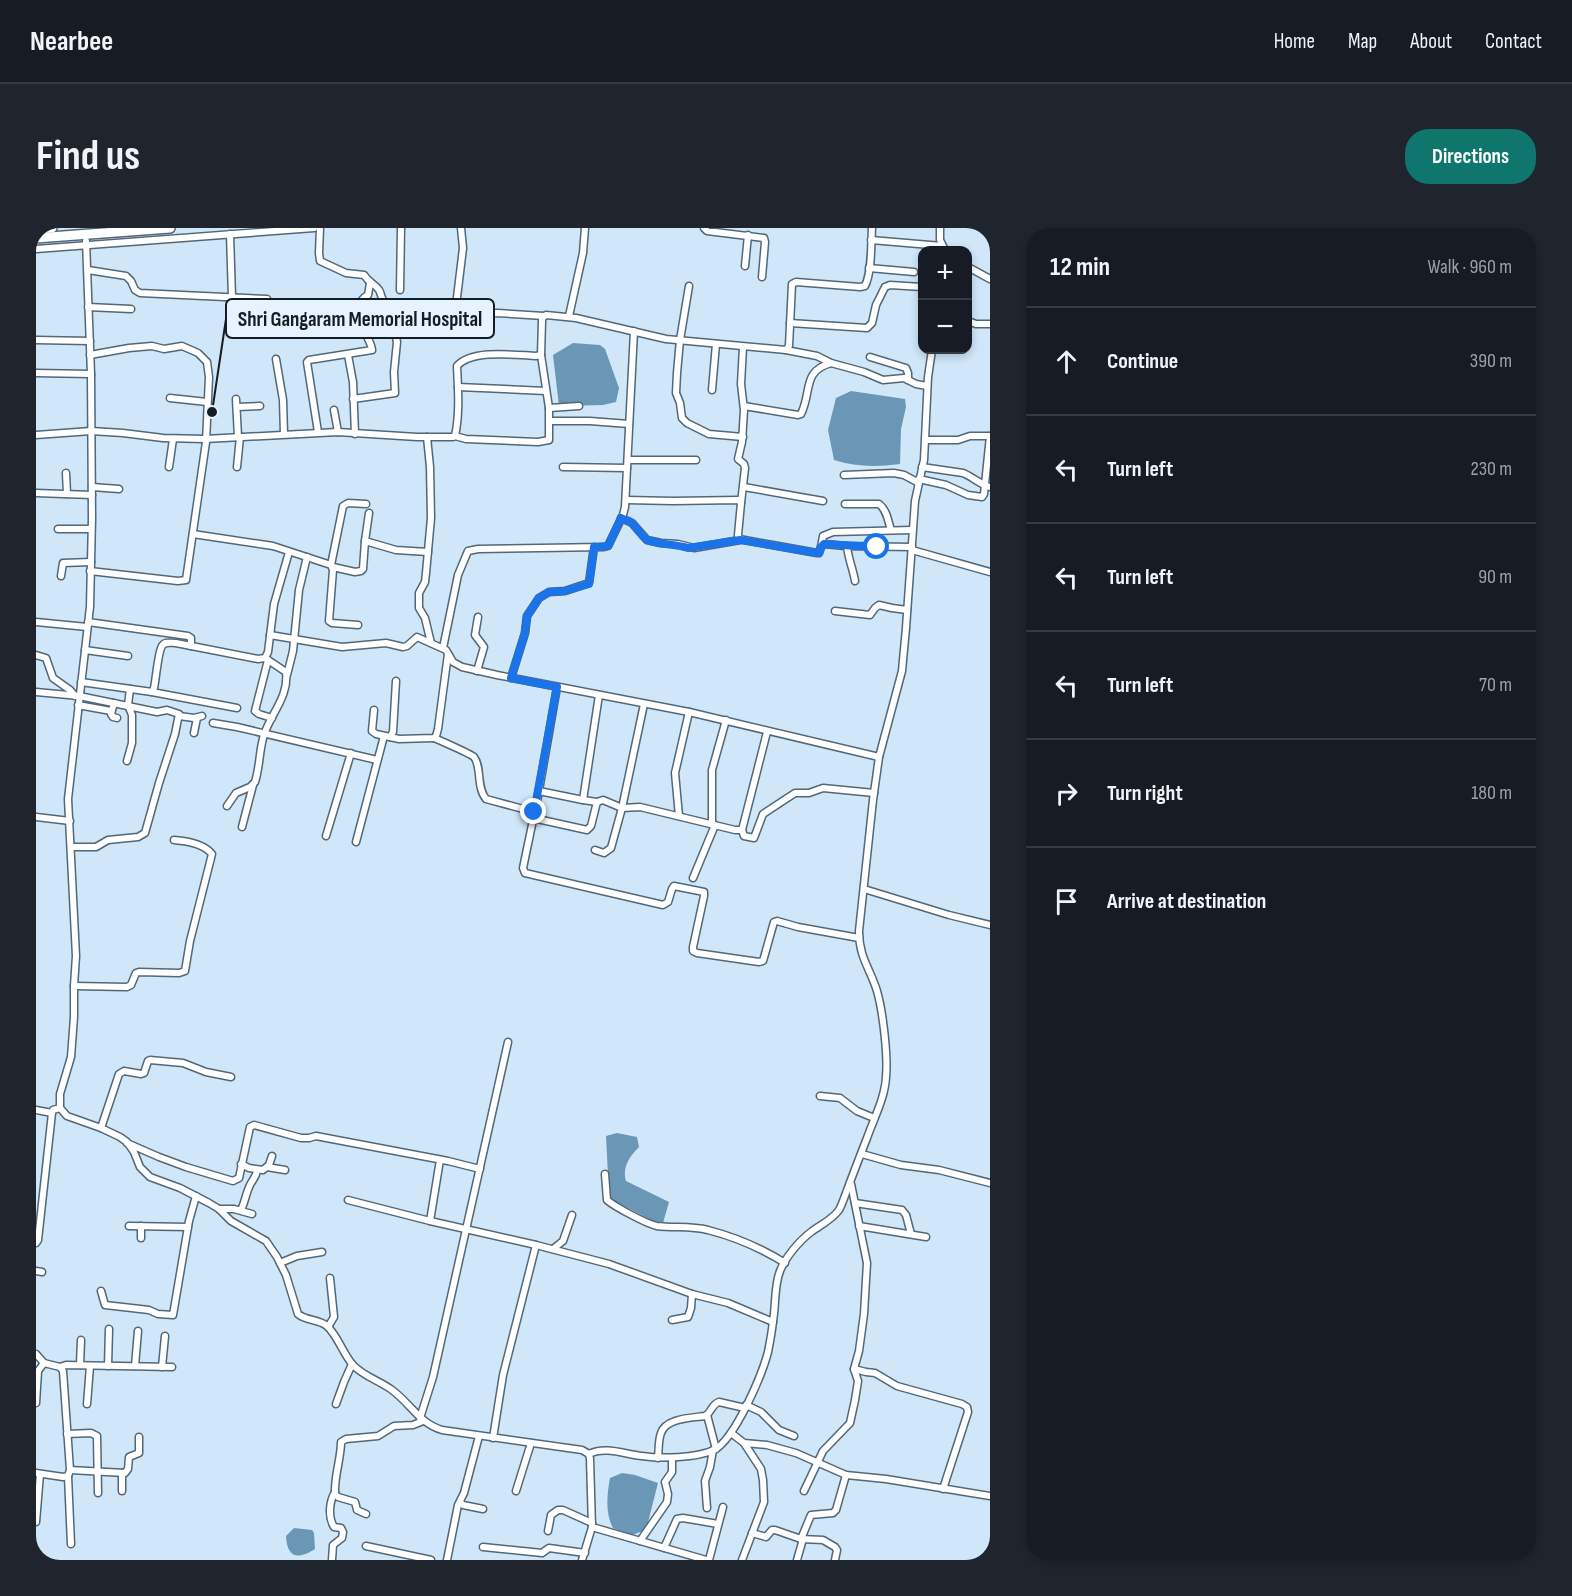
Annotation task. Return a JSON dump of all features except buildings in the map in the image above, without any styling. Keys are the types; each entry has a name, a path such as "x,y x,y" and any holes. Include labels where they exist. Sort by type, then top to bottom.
{"highway":[{"path":"36,229 52,228"},
{"path":"36,238 170,228"}],"street":[{"path":"36,249 314,228"},
{"path":"320,228 320,261 346,273 364,275 382,293 383,300 394,307 397,313 395,393 353,399"},
{"path":"400,290 401,228"},
{"path":"455,314 464,248 461,228"},
{"path":"569,316 583,253 585,228"},
{"path":"704,228 707,231 762,237 765,240 762,277"},
{"path":"786,350 789,346 791,287 794,282 863,287 867,284 872,228"},
{"path":"940,228 942,246"},
{"path":"230,234 232,297"},
{"path":"745,266 748,235"},
{"path":"871,240 925,246"},
{"path":"86,244 92,374 91,562 88,624 81,682 77,696 68,799 76,956 71,1057 60,1094 60,1108 67,1116 120,1137 134,1152 141,1167 150,1177 196,1196 219,1209 231,1221 266,1241 289,1283 297,1314 328,1327 352,1364 396,1393 430,1426 479,1436 582,1450 589,1454 605,1450 672,1458 714,1450 731,1433 746,1407 768,1353 780,1271 810,1233 830,1219 839,1209 862,1154 884,1090 886,1076 884,1040 877,992 863,960 859,938 879,757 902,671 912,530 926,440 927,386 931,354"},
{"path":"869,268 914,272"},
{"path":"972,269 990,279"},
{"path":"88,270 126,276 135,290 141,293 267,299"},
{"path":"318,432 307,362 372,350 372,343 361,324 359,305 361,299 368,295 370,283"},
{"path":"790,323 867,328 872,323 876,305 885,287 890,285 918,287"},
{"path":"688,286 676,388 683,420 710,434 742,437"},
{"path":"88,307 131,309"},
{"path":"397,313 569,316 666,339 786,350 817,356 831,363 886,381 902,378 927,386"},
{"path":"36,435 91,431 173,439 205,439 338,432 548,441 550,421 542,355 544,316"},
{"path":"972,322 990,324"},
{"path":"442,648 458,575 468,551 608,546 621,518 626,500 634,331"},
{"path":"36,340 90,341"},
{"path":"712,390 716,344"},
{"path":"90,355 129,348 152,346 164,349 182,346 202,356 207,362 209,377 206,442 186,580 182,582 90,571"},
{"path":"740,540 738,535 744,487 744,464 738,459 744,406 741,384 743,346"},
{"path":"455,436 457,366 461,362 498,354 542,355"},
{"path":"348,355 353,382 355,434"},
{"path":"870,357 906,368 908,380"},
{"path":"276,359 283,400 284,434"},
{"path":"744,406 801,414 815,370 831,363"},
{"path":"36,373 92,374"},
{"path":"458,387 546,391"},
{"path":"170,398 207,402"},
{"path":"236,399 239,437 237,467"},
{"path":"237,408 260,406"},
{"path":"549,408 579,406"},
{"path":"334,410 338,432"},
{"path":"550,421 629,424"},
{"path":"844,475 894,473 919,481 946,485 968,495 983,496 987,486 990,436 970,436 958,441 926,440"},
{"path":"427,437 431,510 425,582 419,593 419,612 425,618 431,643"},
{"path":"169,467 173,439"},
{"path":"628,459 696,460"},
{"path":"563,467 627,468"},
{"path":"922,467 963,473 987,486"},
{"path":"66,473 67,494"},
{"path":"744,487 823,501"},
{"path":"36,493 67,494 119,489"},
{"path":"626,500 736,500 741,503"},
{"path":"358,625 328,621 332,566 343,506 348,503 366,504"},
{"path":"845,504 879,504 885,512 891,530"},
{"path":"193,534 256,543 355,572 363,569 369,513"},
{"path":"621,518 632,523 647,540 694,548 740,540 819,553 824,536 833,532 912,530"},
{"path":"58,529 91,529"},
{"path":"365,541 396,550 428,552"},
{"path":"821,547 824,544 912,548 990,572"},
{"path":"847,546 855,581"},
{"path":"511,678 525,633 528,614 539,598 545,594 589,584 594,547"},
{"path":"272,718 255,711 267,659 274,604 289,552"},
{"path":"242,827 256,778 264,734 282,700 306,557"},
{"path":"61,576 63,563 91,562"},
{"path":"835,611 870,615 879,604 907,610"},
{"path":"477,671 484,647 476,638 478,617"},
{"path":"36,622 88,624 188,636 191,638 191,646"},
{"path":"270,635 342,647 386,642 403,648 417,637 442,648 457,666 689,712 879,757"},
{"path":"152,692 160,651 163,645 170,642 267,659 284,670 286,675"},
{"path":"85,650 128,656"},
{"path":"434,738 438,729 448,654"},
{"path":"36,655 46,658 53,678 77,696"},
{"path":"356,842 377,760 387,736 393,732 396,681"},
{"path":"81,682 152,692 237,708"},
{"path":"557,687 523,868 525,873 663,905 668,902 674,886 704,892 693,947 694,952 761,962 764,960 774,922 777,921 859,938"},
{"path":"128,761 132,743 132,719 128,705 130,689"},
{"path":"36,692 77,696 157,712 167,710 178,712 179,716 145,833 138,837 108,840 96,847 71,847"},
{"path":"583,800 599,695"},
{"path":"114,703 111,716 117,718"},
{"path":"595,850 604,853 611,848 644,704"},
{"path":"78,705 111,711"},
{"path":"374,710 372,731 376,734 402,739 434,738 475,758 481,790 486,799 587,830 591,826 597,802"},
{"path":"679,816 675,773 689,712"},
{"path":"179,716 200,717 194,733"},
{"path":"693,878 714,824 712,770 726,720"},
{"path":"213,723 377,760"},
{"path":"767,732 742,830 744,836 754,838 763,814 795,793 809,793 823,788 874,793"},
{"path":"326,836 351,753"},
{"path":"227,806 236,793 253,785"},
{"path":"539,792 597,802 603,800 622,808 640,807 742,830"},
{"path":"36,817 70,821"},
{"path":"74,986 127,987 131,985 136,973 185,971 190,941 212,854 190,842 174,840"},
{"path":"864,889 990,925"},
{"path":"332,1560 333,1545 342,1538 343,1532 341,1528 334,1527 331,1523 330,1506 342,1440 378,1436 394,1426 413,1425 422,1419 508,1042"},
{"path":"102,1128 120,1074 124,1071 141,1074 150,1060 183,1063 206,1072 231,1077"},
{"path":"820,1095 840,1098 856,1111 874,1118"},
{"path":"36,1243 52,1113 53,1110 60,1108"},
{"path":"36,1110 52,1113"},
{"path":"127,1143 186,1167 233,1181 239,1178 250,1127 254,1125 306,1138 316,1136 480,1169"},
{"path":"862,1154 901,1165 939,1170 990,1184"},
{"path":"241,1164 247,1168 263,1170 272,1156"},
{"path":"430,1221 440,1160"},
{"path":"267,1167 285,1170"},
{"path":"241,1210 250,1183 256,1178 258,1171"},
{"path":"605,1174 607,1200 648,1223 656,1226 688,1226 708,1230 760,1248 785,1263"},
{"path":"804,1491 825,1448 848,1424 858,1381 854,1369 859,1351 867,1260 850,1182"},
{"path":"101,1291 105,1305 173,1315 188,1227 196,1196"},
{"path":"348,1200 609,1264 692,1294 728,1303 773,1322"},
{"path":"855,1203 902,1210 906,1215 911,1234"},
{"path":"219,1209 241,1210 252,1214"},
{"path":"553,1249 563,1240 572,1215"},
{"path":"129,1226 188,1227"},
{"path":"141,1226 141,1238"},
{"path":"860,1226 926,1237"},
{"path":"493,1438 503,1375 536,1245"},
{"path":"280,1263 297,1256 322,1252"},
{"path":"328,1327 334,1317 330,1278"},
{"path":"672,1320 688,1317 692,1294"},
{"path":"108,1366 109,1329"},
{"path":"135,1366 138,1331"},
{"path":"162,1366 165,1336"},
{"path":"80,1365 81,1340"},
{"path":"36,1354 44,1363 60,1367 80,1365 172,1367"},
{"path":"36,1403 38,1371 44,1363"},
{"path":"336,1404 352,1364"},
{"path":"87,1404 90,1366"},
{"path":"60,1367 63,1371 67,1434 71,1544"},
{"path":"854,1369 876,1373 897,1386 967,1407 965,1422 943,1489"},
{"path":"658,1458 660,1438 664,1427 671,1423 707,1415 719,1402 761,1412 779,1430 794,1436"},
{"path":"707,1415 714,1450 705,1481 707,1508"},
{"path":"67,1434 91,1433 97,1436 98,1493"},
{"path":"731,1433 744,1443 761,1469 764,1480 764,1503 742,1560"},
{"path":"447,1560 459,1502 479,1436"},
{"path":"36,1522 38,1473 63,1477 69,1473 122,1473 128,1469 129,1457 139,1453 139,1437"},
{"path":"516,1491 531,1443"},
{"path":"744,1443 772,1446 796,1453 846,1475 886,1479 990,1496"},
{"path":"483,1546 542,1553 549,1548 584,1556 592,1525 589,1454"},
{"path":"640,1541 667,1502 665,1482 672,1472 672,1458"},
{"path":"122,1473 122,1491"},
{"path":"797,1560 811,1515 833,1513 836,1510 846,1475"},
{"path":"334,1492 338,1497 355,1502 357,1510 366,1514"},
{"path":"459,1502 483,1509"},
{"path":"548,1532 551,1515 558,1510 563,1510 592,1525 708,1560 723,1507"},
{"path":"664,1548 677,1519 718,1524"},
{"path":"752,1533 766,1537 772,1530 775,1530 802,1539 823,1540 837,1550 835,1560"},
{"path":"366,1546 431,1560"}],"water":[{"path":"573,343 600,345 605,349 619,388 616,402 603,405 559,406 553,355"},
{"path":"851,391 905,399 900,464 866,466 834,460 828,430 836,398"},
{"path":"617,1133 637,1137 639,1147 628,1162 625,1171 626,1181 669,1202 663,1223 655,1222 611,1199 606,1136"},
{"path":"622,1473 658,1483 646,1530 632,1535 613,1528 609,1517 610,1478"},
{"path":"294,1528 312,1530 315,1549 299,1556 291,1553 286,1536"}],"place":[{"name":"Shri Gangaram Memorial Hospital","path":"212,412"}],"route":[{"path":"534,812 557,687 511,678 525,633 527,616 539,598 545,594 589,584 594,547 608,546 621,518 632,523 647,540 688,548 740,540 817,553 824,544 877,547"}]}
